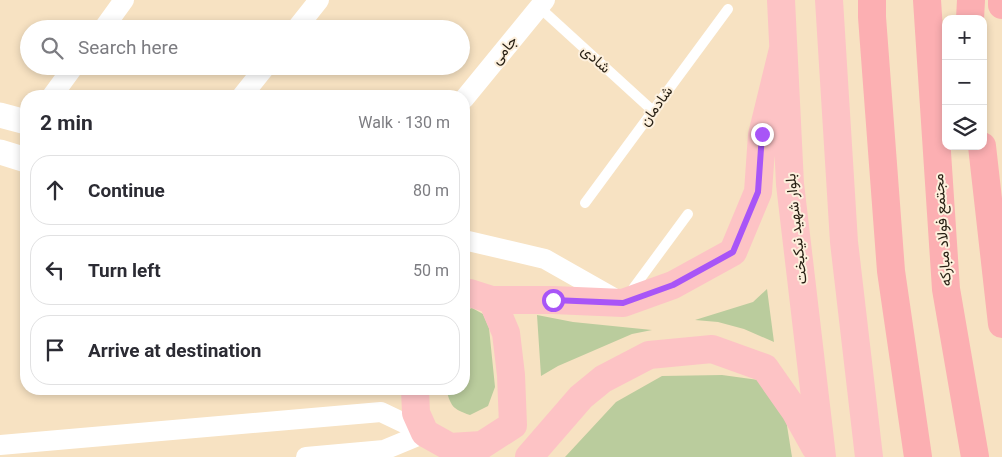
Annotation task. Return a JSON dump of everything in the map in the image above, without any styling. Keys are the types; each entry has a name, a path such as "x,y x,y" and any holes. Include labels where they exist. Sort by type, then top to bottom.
{"highway":[{"path":"872,0 891,271 918,457"},
{"name":"مجتمع فولاد مبارکه","path":"927,0 946,289 975,457"},
{"path":"970,15 971,0"},
{"path":"1002,0 1002,5"},
{"path":"982,150 1002,324"}],"main road":[{"name":"بلوار شهید نیکبخت","path":"780,0 790,184 821,457"},
{"path":"829,0 844,242 869,457"},
{"path":"472,293 553,300 623,303 673,285 733,252 758,192 762,134 783,49"},
{"path":"472,293 506,333 511,375 513,425 511,457"},
{"path":"529,457 581,397 603,379 649,355 712,349 766,368 795,411 821,457"},
{"path":"415,395 416,413 425,445 450,447 482,446 513,425"}],"street":[{"path":"110,20 124,0"},
{"path":"303,20 319,0"},
{"name":"جامی","path":"470,92 542,3"},
{"path":"56,90 67,75"},
{"path":"247,90 259,75"},
{"path":"0,115 20,120"},
{"path":"0,152 20,158"},
{"path":"470,241 545,258 623,303"},
{"path":"0,445 381,412 425,445"},
{"path":"306,457 425,445"}],"lane":[{"name":"شادی","path":"542,3 653,111"},
{"name":"شادمان","path":"585,203 728,9"},
{"path":"623,303 688,214"}],"green space":[{"path":"767,289 774,342 744,329 718,322 695,320 753,302"},
{"path":"470,309 483,314 489,328 495,387 488,406 470,415 456,409 448,395 470,395"},
{"path":"537,315 573,322 652,330 632,334 558,366 541,376"},
{"path":"722,375 766,381 784,407 792,457 565,457 616,402 662,376"}],"route":[{"path":"553,300 623,303 673,285 733,252 758,192 762,134"}]}
